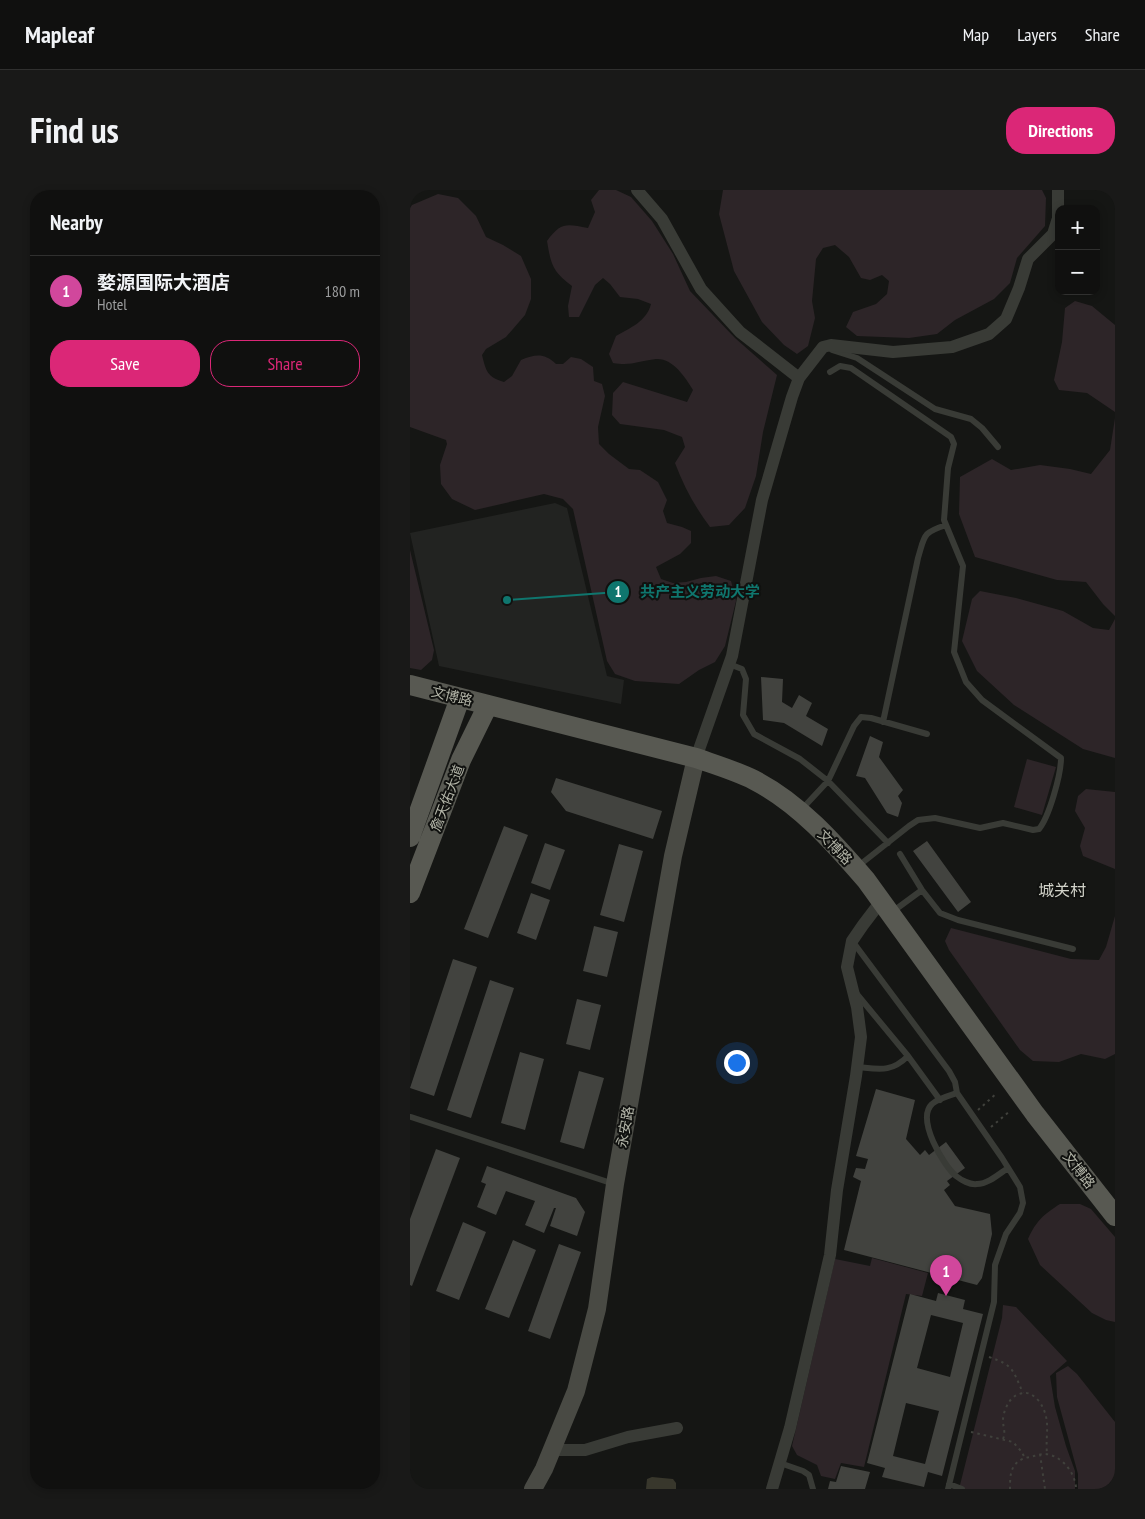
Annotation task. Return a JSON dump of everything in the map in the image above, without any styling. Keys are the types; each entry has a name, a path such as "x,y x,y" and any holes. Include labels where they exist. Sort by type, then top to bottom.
{"main road":[{"name":"文博路","path":"410,685 696,758 754,780 778,794 836,846 856,868 886,906 1035,1114 1115,1216"},
{"name":"詹天佑大道","path":"410,837 460,698"},
{"name":"詹天佑大道","path":"410,893 461,760 488,705"}],"street":[{"path":"636,190 662,219 701,289 740,332 799,378"},
{"path":"696,758 732,656 762,500 799,378 823,347 832,345 893,352 923,350 952,347 989,334 1006,319 1019,288 1028,259 1053,234 1058,218 1058,190"},
{"name":"永安路","path":"533,1489 552,1450 576,1391 597,1309 615,1184 673,856 696,758"},
{"path":"772,1489 792,1419 830,1255 837,1190 861,1037 857,1007 847,967 852,941 863,925 886,906"},
{"path":"552,1450 586,1450 628,1437 677,1428"}],"lane":[{"path":"823,347 856,358 935,409 971,419 982,428 998,447"},
{"path":"830,372 840,366 851,368 951,437 954,444 948,468 944,520 963,566 954,652 966,682 982,700 1061,758 1061,766 1051,804 1044,823 1038,830 1003,823 980,828 935,818 918,820 856,868"},
{"path":"884,722 918,558 925,536 930,530 946,525"},
{"path":"729,664 742,669 746,679 742,715 754,734 800,759 828,781 888,843"},
{"path":"799,811 828,781 854,726 861,717 871,718 927,734"},
{"path":"900,854 922,890 940,913 948,917 1073,949"},
{"path":"886,906 922,890"},
{"path":"852,941 949,1071 955,1082 957,1093 1020,1187 1023,1203 1020,1213 1006,1234 995,1265 994,1302 948,1487 962,1489"},
{"path":"851,985 908,1056 940,1100"},
{"path":"857,1067 891,1068 900,1064 908,1056"},
{"path":"957,1093 932,1104 928,1111 926,1123 929,1135 940,1154 955,1176 968,1183 978,1184 1008,1168"},
{"path":"411,1116 615,1184"},
{"path":"780,1463 803,1471 809,1476 812,1489"}],"path":[{"path":"972,1115 997,1093"},
{"path":"984,1133 1010,1111"},
{"path":"981,1355 1008,1365 1014,1373 1023,1393"},
{"path":"1003,1439 1006,1434 1003,1422 1005,1410 1010,1400 1015,1395 1030,1394 1037,1399 1046,1414 1048,1424 1047,1454"},
{"path":"962,1430 1013,1442 1025,1458"},
{"path":"1040,1454 1045,1489"},
{"path":"1010,1489 1012,1470 1018,1461 1040,1454 1047,1454 1057,1458 1072,1473 1076,1489"}],"shaded area":[{"path":"599,190 616,190 631,197 652,221 673,254 690,291 735,338 777,375 763,432 756,476 745,508 729,525 710,527 690,496 675,463 685,447 682,437 664,430 620,424 612,415 613,393 623,382 687,402 693,390 678,369 668,362 656,359 630,364 613,363 609,354 616,336 642,319 651,304 638,299 620,297 603,278 595,285 579,317 569,317 568,306 572,286 556,271 547,241 560,227 569,225 588,228 595,212 591,200"},
{"path":"723,190 1042,190 1046,198 1045,226 1017,258 1010,283 994,299 955,320 937,334 909,338 857,336 846,327 853,312 876,304 887,294 889,281 882,275 870,280 861,278 849,257 835,245 823,248 816,259 812,301 815,318 808,346 797,354 784,345 762,322 734,271 719,214"},
{"path":"438,194 458,198 476,216 486,237 521,256 531,279 531,299 525,315 506,337 486,349 482,355 488,373 504,382 512,376 521,360 536,356 544,356 556,364 563,364 571,357 581,359 593,367 594,381 602,384 605,396 598,427 599,444 629,469 640,470 658,482 667,500 663,511 667,523 691,531 691,543 680,554 656,567 661,579 673,583 716,576 731,581 736,601 725,646 715,662 699,670 679,684 635,681 615,674 607,661 573,509 563,499 544,494 475,510 452,499 441,484 440,465 447,444 446,440 410,427 410,208 412,205"},
{"path":"1075,301 1092,306 1115,325 1115,412 1087,393 1059,390 1054,380 1062,342 1065,308"},
{"path":"1115,418 1115,616 1086,582 1057,580 975,557 959,514 960,477 992,459 1011,470 1040,465 1091,474 1110,450"},
{"path":"555,503 567,508 607,676 624,680 621,704 439,666 410,533"},
{"path":"410,550 434,650 432,660 421,670 410,668"},
{"path":"980,591 1016,598 1063,611 1093,628 1109,630 1115,619 1115,758 1083,749 1014,705 977,671 962,641 972,599"},
{"path":"1027,759 1056,767 1042,815 1014,807"},
{"path":"1086,789 1115,792 1115,869 1083,856 1080,846 1085,828 1075,811 1078,796"},
{"path":"1115,916 1115,1054 1105,1059 1081,1054 1059,1062 1033,1061 1020,1050 949,950 945,941 951,928 1071,959 1099,960 1106,947"},
{"path":"1060,1204 1080,1204 1091,1209 1115,1237 1115,1322 1092,1313 1040,1265 1028,1239 1041,1218"},
{"path":"872,1258 928,1273 922,1296 906,1294 864,1467 841,1463 835,1479 821,1476 817,1465 797,1455 792,1446 835,1259 870,1266"},
{"path":"1003,1305 1016,1307 1067,1361 1050,1376 1055,1407 1075,1471 1075,1489 959,1489 1002,1318"},
{"path":"1068,1366 1077,1374 1115,1422 1115,1489 1078,1489 1078,1474 1057,1397 1056,1373"},
{"path":"652,1477 673,1479 676,1483 676,1489 646,1489 647,1479"}],"building":[{"path":"761,677 783,679 782,702 792,708 799,695 812,703 806,716 828,729 822,746 784,723 763,720"},
{"path":"870,736 883,742 879,757 903,790 898,796 902,803 898,817 887,813 865,778 856,776"},
{"path":"556,778 662,811 653,839 566,811 551,792"},
{"path":"504,826 528,835 488,938 464,929"},
{"path":"927,841 971,902 958,912 913,851"},
{"path":"545,843 565,850 550,890 531,883"},
{"path":"619,844 643,851 624,922 600,915"},
{"path":"531,893 550,900 536,940 517,933"},
{"path":"594,926 618,932 607,977 583,971"},
{"path":"453,959 477,967 434,1096 410,1088"},
{"path":"490,980 514,988 471,1118 447,1110"},
{"path":"577,999 601,1005 590,1050 566,1044"},
{"path":"520,1052 544,1059 525,1130 501,1123"},
{"path":"579,1071 604,1078 584,1149 560,1142"},
{"path":"876,1089 915,1100 906,1139 920,1155 925,1150 929,1155 946,1142 965,1168 947,1181 950,1185 944,1190 955,1206 990,1214 992,1234 982,1278 977,1285 844,1250 861,1181 853,1177 856,1168 865,1169 868,1159 856,1156"},
{"path":"436,1149 460,1158 412,1286 410,1285 410,1219"},
{"path":"487,1166 576,1198 585,1212 577,1236 550,1226 556,1208 554,1208 544,1233 525,1225 535,1201 506,1191 496,1215 477,1207 486,1184 481,1182"},
{"path":"463,1222 486,1232 459,1300 436,1291"},
{"path":"513,1240 536,1250 509,1318 485,1309"},
{"path":"559,1244 581,1252 550,1339 528,1331"},
{"path":"938,1293 965,1300 963,1309 983,1314 942,1476 928,1472 924,1487 882,1477 885,1468 867,1463 910,1294 936,1301","holes":["931,1315 963,1323 950,1377 917,1368","906,1403 939,1411 925,1464 893,1456"]},
{"path":"841,1466 870,1472 865,1489 828,1489 830,1481 836,1482"}],"place":[{"name":"共产主义劳动大学","path":"507,600"},
{"name":"婺源国际大酒店","path":"946,1296"}],"district":[{"name":"城关村","path":"1062,890"}]}
